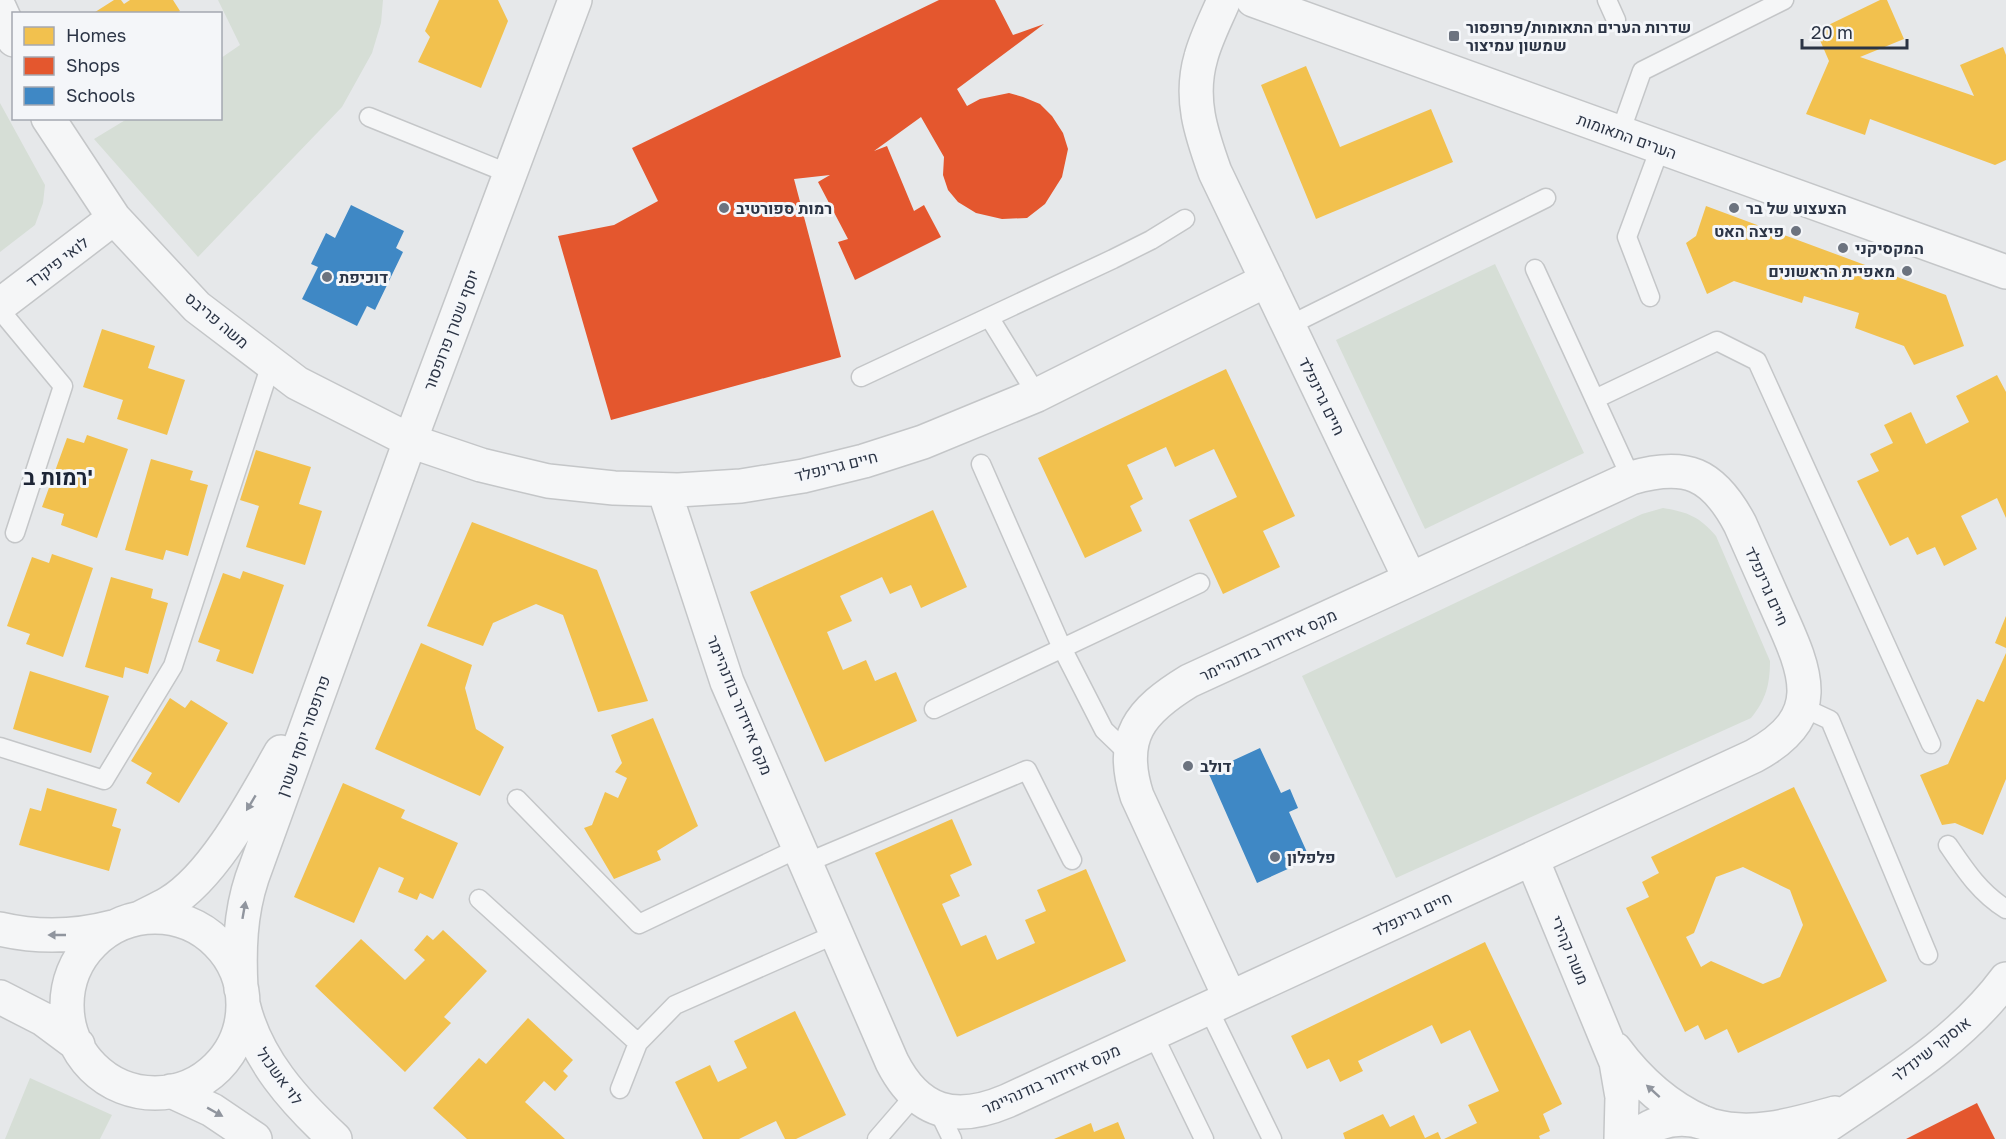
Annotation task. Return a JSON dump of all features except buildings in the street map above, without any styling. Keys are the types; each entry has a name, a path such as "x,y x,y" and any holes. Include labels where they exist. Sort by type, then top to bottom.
{"street":[{"name":"יוסף שטרן פרופסור","path":"330,660 575,0"},
{"name":"חיים גרינפלד","path":"1219,1003 1770,748 1791,728 1802,707 1804,683 1799,659 1740,524 1722,495 1701,478 1679,471 1655,472 1631,478 1410,579 1215,172 1197,118 1195,87 1201,56 1224,0"},
{"name":"הערים התאומות","path":"1253,0 2005,272"},
{"path":"0,9 12,36"},
{"name":"משה פריבס","path":"49,120 114,218 197,308 297,383 410,441"},
{"name":"לואי פיקרד","path":"0,305 114,218"},
{"name":"חיים גרינפלד","path":"410,441 481,465 548,481 614,488 664,490 741,486 803,476 864,461 923,442 1037,395 1267,280"},
{"name":"מקס איזידור בודנהיימר","path":"664,490 728,682 892,1062 906,1086 926,1102 963,1113 992,1108 1219,1003 1137,796 1132,781 1129,754 1131,742 1142,719 1161,699 1189,681 1410,579"},
{"name":"פרופסור יוסף שטרן","path":"127,922 170,903 192,884 231,836 265,780 330,660"},
{"name":"פרופסור יוסף שטרן","path":"242,995 240,935 248,889 330,660"},
{"name":"משה קהירי","path":"1532,859 1616,1062 1621,1086 1623,1121 1621,1139"},
{"path":"0,929 28,934 61,935 94,932 127,922 167,917 194,926 217,942 233,963 242,995 239,1030 218,1066 196,1082 171,1091 144,1092 117,1084 94,1067 78,1045 69,1020 68,1000 71,980 84,954 103,934 127,922"},
{"name":"אוסקר שינדלר","path":"1808,1139 1918,1063 1948,1039 1976,1014 2006,979"},
{"name":"לוי אשכול","path":"242,995 252,1033 270,1067 295,1100 335,1139"},
{"path":"0,997 43,1019 78,1045"},
{"name":"משה קהירי","path":"1608,1040 1655,1093 1684,1114 1716,1129"},
{"path":"171,1091 212,1110 255,1139"},
{"name":"אוסקר שינדלר","path":"1716,1129 1739,1131 1767,1129 1848,1110"},
{"path":"1632,1139 1649,1127 1669,1120 1680,1119 1716,1129"}],"lane":[{"path":"1607,0 1616,20"},
{"path":"1620,133 1642,71 1784,0"},
{"path":"369,117 510,174"},
{"path":"1650,297 1627,237 1660,148"},
{"path":"1288,326 1546,198"},
{"path":"861,377 1123,255 1185,219"},
{"path":"1535,269 1631,478"},
{"path":"0,310 63,386 15,533"},
{"path":"989,317 1037,395"},
{"path":"1594,399 1717,341 1757,360 1931,744"},
{"path":"0,747 104,780 173,666 271,364"},
{"path":"981,464 1062,648 1104,730 1129,754"},
{"path":"934,709 1200,583"},
{"path":"1802,707 1830,720 1928,955"},
{"path":"517,799 639,924 803,855 1027,770 1072,860"},
{"path":"1948,845 1974,882 1992,900 2006,909"},
{"path":"479,899 638,1043"},
{"path":"620,1089 638,1043 675,1005 837,934"},
{"path":"1219,1003 1272,1139"},
{"path":"1153,1034 1204,1139"},
{"path":"877,1139 926,1102 952,1139"}],"shaded area":[{"path":"218,0 383,0 381,23 372,53 342,107 198,257 94,139 125,120 222,120 222,57 240,45"},
{"path":"0,103 45,185 43,203 35,225 0,252"},
{"path":"1495,264 1584,453 1425,529 1336,340"},
{"path":"1663,508 1693,516 1716,536 1770,661 1766,691 1751,718 1396,878 1302,676 1642,514"},
{"path":"30,1078 112,1115 100,1139 5,1139"}],"place":[{"name":"שדרות הערים התאומות/פרופסור שמשון עמיצור","path":"1454,36"},
{"name":"רמות ספורטיב","path":"724,208"},
{"name":"הצעצוע של בר","path":"1734,208"},
{"name":"פיצה האט","path":"1796,231"},
{"name":"המקסיקני","path":"1843,248"},
{"name":"מאפיית הראשונים","path":"1907,271"},
{"name":"דוכיפת","path":"327,277"},
{"name":"דולב","path":"1188,766"},
{"name":"פלפלון","path":"1275,857"}],"district":[{"name":"רמות ב'","path":"58,477"}]}
